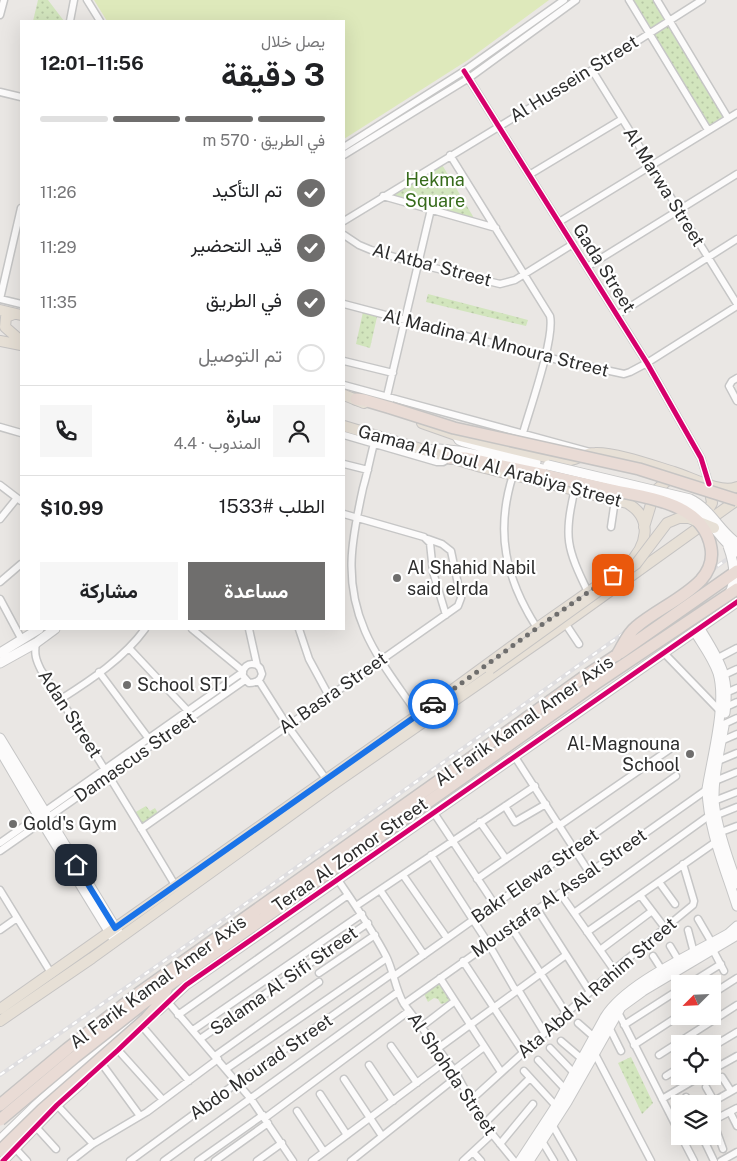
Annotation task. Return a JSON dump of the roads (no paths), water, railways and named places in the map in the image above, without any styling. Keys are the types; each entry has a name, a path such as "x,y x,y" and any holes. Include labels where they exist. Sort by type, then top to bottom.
{"highway":[{"path":"356,400 364,400 462,430 639,469 737,500"},
{"path":"450,458 465,458 547,470 669,504 695,520 704,530 712,558 703,578 691,589 636,626 617,655"},
{"name":"Al Farik Kamal Amer Axis","path":"0,1105 146,987 588,674 737,571"},
{"name":"Al Farik Kamal Amer Axis","path":"0,1120 98,1038 167,987 595,684 737,589"},
{"path":"0,1151 42,1110 146,1019 161,1002 167,987"}],"main road":[{"path":"0,310 18,314"},
{"path":"18,314 6,318 4,322 5,327 20,342"},
{"path":"0,341 20,343"},
{"name":"Gamaa Al Doul Al Arabiya Street","path":"345,395 456,435 569,462 594,453 604,453 677,472 728,489 737,487"},
{"name":"Gamaa Al Doul Al Arabiya Street","path":"345,426 375,440 426,450 513,475 626,503 635,509 641,517 644,537"},
{"path":"0,1009 51,973 115,934 329,783 418,715 627,565 639,553 655,491 677,472"},
{"path":"696,528 706,516 712,503 709,484"},
{"path":"0,1021 92,958 115,934 175,885 474,687 737,500"},
{"path":"474,687 490,669 636,564 667,523 679,518 689,518 714,528"},
{"path":"644,537 656,543 683,537"},
{"path":"644,537 653,547 657,556"},
{"path":"0,1014 71,966 92,958"}],"street":[{"path":"0,16 4,0"},
{"path":"70,20 74,0"},
{"path":"87,0 99,20"},
{"path":"345,146 464,71 564,0"},
{"path":"345,154 469,78 576,0"},
{"path":"629,0 708,130"},
{"path":"657,0 728,118"},
{"name":"Al Hussein Street","path":"345,220 592,70 702,0"},
{"name":"Al Marwa Street","path":"592,70 737,305"},
{"name":"Gada Street","path":"464,71 647,363 701,458 709,484"},
{"path":"0,92 20,97"},
{"path":"559,222 737,113"},
{"path":"529,175 622,119"},
{"path":"450,155 550,316 551,326 545,357 523,433"},
{"path":"587,267 737,174"},
{"path":"384,196 496,228"},
{"path":"387,396 431,209"},
{"path":"20,220 0,299 20,304"},
{"name":"Al Atba' Street","path":"345,236 371,250 418,264 500,284 511,282 573,244"},
{"path":"617,315 737,239"},
{"name":"Al Madina Al Mnoura Street","path":"345,304 545,357 617,373 630,372 647,363 737,305"},
{"path":"345,361 393,373"},
{"path":"737,378 729,386 737,401"},
{"path":"345,385 594,453"},
{"path":"0,428 20,433"},
{"path":"345,435 375,440 437,462 443,462 450,458"},
{"path":"456,435 464,442 547,470 680,502 698,510 732,544 737,552"},
{"path":"375,440 351,550 355,599 365,631 381,660 418,715"},
{"path":"426,450 458,451 690,499 705,508 730,537 736,576 730,593 660,650 641,660"},
{"path":"345,464 368,470"},
{"path":"513,475 507,493 504,514 504,546 516,588 537,628"},
{"path":"0,485 19,500 0,519"},
{"path":"575,489 568,522 570,546 574,563 588,592"},
{"path":"611,528 615,500"},
{"path":"345,514 428,539 435,579 446,615"},
{"name":"Al Basra Street","path":"141,829 458,606 461,598 452,554 446,546 428,539"},
{"path":"0,582 20,565"},
{"path":"0,599 22,640"},
{"name":"Teraa Al Zomor Street","path":"3,1161 57,1105 186,985 515,757 660,650 697,630 737,602"},
{"path":"565,623 578,644"},
{"path":"0,654 37,630"},
{"path":"0,663 36,643 54,630"},
{"path":"61,699 100,672 128,648 144,630"},
{"path":"193,630 243,672 245,680 249,683 259,681"},
{"path":"200,635 203,630"},
{"path":"249,630 257,665 262,674 259,681"},
{"path":"299,630 310,659 329,696"},
{"path":"697,630 718,658 728,692 723,709 712,785 713,815 737,906"},
{"path":"697,630 718,672 723,709 724,724 712,785 713,815"},
{"name":"Adan Street","path":"36,643 34,652 36,661 108,772 175,885"},
{"path":"128,648 188,711"},
{"path":"718,658 737,648"},
{"path":"660,650 723,709"},
{"path":"243,672 247,665 257,665"},
{"path":"724,675 737,669"},
{"path":"100,672 148,739"},
{"name":"Damascus Street","path":"108,772 148,739 243,672"},
{"name":"Damascus Street","path":"0,843 43,817 245,680"},
{"path":"259,681 287,725 329,783"},
{"path":"728,692 737,688"},
{"path":"723,709 737,702"},
{"path":"724,724 737,718"},
{"path":"721,741 737,734"},
{"path":"0,738 43,817"},
{"path":"478,879 670,749"},
{"path":"0,750 115,934"},
{"path":"718,761 737,753"},
{"path":"515,757 589,872"},
{"name":"Moustafa Al Assal Street","path":"404,1004 712,785 737,772"},
{"path":"444,775 442,790 453,800"},
{"name":"Bakr Elewa Street","path":"393,975 676,776"},
{"path":"356,906 535,786"},
{"path":"425,788 434,790 439,795 441,804 437,811 452,841 495,905"},
{"path":"714,801 737,792"},
{"path":"505,806 515,822 546,804"},
{"path":"574,913 713,815 737,807"},
{"name":"Damascus Street","path":"0,851 43,817"},
{"path":"480,822 506,859"},
{"path":"587,932 695,856 719,836 737,826"},
{"path":"719,836 736,880"},
{"path":"432,855 514,988 544,1032"},
{"path":"695,856 698,864"},
{"name":"Ata Abd Al Rahim Street","path":"471,1100 614,970 694,903 683,864"},
{"path":"403,875 447,938"},
{"name":"Al Shohda Street","path":"338,880 375,935 387,958 404,1004 456,1073 484,1124 514,1161"},
{"path":"659,882 676,904"},
{"path":"0,890 51,973"},
{"path":"278,890 271,900 273,907 282,911 295,910"},
{"path":"380,890 424,955"},
{"path":"560,892 614,970"},
{"path":"178,1015 348,895"},
{"path":"640,895 664,928"},
{"path":"537,909 590,992"},
{"path":"600,950 652,911"},
{"path":"192,1030 362,914"},
{"path":"240,917 252,916 256,918 257,930 254,938"},
{"path":"0,930 17,918"},
{"path":"698,920 724,971"},
{"name":"Salama Al Sifi Street","path":"200,1039 368,923"},
{"path":"520,1161 556,1106 609,1010 619,998 662,970 694,953 713,947 737,926"},
{"path":"511,927 566,1013"},
{"path":"688,930 694,953"},
{"path":"320,973 375,935"},
{"path":"529,1161 553,1126 618,1012 631,999 713,947 737,935"},
{"path":"670,946 679,961"},
{"path":"437,1048 566,955"},
{"path":"653,956 662,970"},
{"path":"226,1068 387,958"},
{"path":"463,961 523,1052"},
{"path":"703,975 721,964"},
{"name":"Abdo Mourad Street","path":"130,1161 238,1082 393,975"},
{"path":"440,978 501,1072"},
{"path":"721,988 737,978"},
{"path":"71,1161 93,1144 163,1100 216,1057 319,982"},
{"path":"0,1140 53,1088 106,1042 173,991 186,985"},
{"path":"164,1161 398,992"},
{"path":"624,1024 671,995"},
{"path":"421,1028 455,1001"},
{"path":"168,1002 251,1098 293,1161"},
{"path":"659,1055 737,1005"},
{"path":"215,1161 265,1119 409,1011"},
{"path":"618,1012 671,1112"},
{"path":"634,1045 671,1022"},
{"path":"578,1023 594,1037"},
{"path":"142,1026 188,1081"},
{"path":"609,1027 621,1051"},
{"path":"721,1042 737,1032"},
{"path":"561,1041 582,1059"},
{"path":"391,1046 417,1083"},
{"path":"351,1161 456,1073 484,1047"},
{"path":"550,1048 574,1073"},
{"path":"118,1050 163,1100"},
{"path":"595,1054 651,1161"},
{"path":"721,1065 737,1056"},
{"path":"538,1060 565,1089"},
{"path":"312,1161 446,1061"},
{"path":"102,1064 140,1116"},
{"path":"369,1065 393,1101"},
{"path":"524,1071 556,1106"},
{"path":"666,1076 671,1073"},
{"path":"721,1097 734,1090 722,1077"},
{"path":"484,1124 530,1078"},
{"path":"344,1079 382,1136"},
{"path":"662,1098 686,1085"},
{"path":"706,1087 709,1095"},
{"path":"320,1094 347,1135"},
{"path":"500,1144 533,1104"},
{"path":"57,1105 93,1144"},
{"path":"721,1117 737,1108"},
{"path":"297,1111 324,1152"},
{"path":"730,1112 737,1126"},
{"path":"198,1161 265,1119"},
{"path":"553,1126 573,1161"},
{"path":"36,1127 56,1149"},
{"path":"463,1161 492,1134"},
{"path":"542,1141 554,1161"},
{"path":"721,1141 724,1149"},
{"path":"258,1161 282,1143"},
{"path":"686,1145 694,1161"},
{"path":"706,1145 714,1161"},
{"path":"15,1148 27,1161"},
{"path":"473,1152 481,1161"},
{"path":"721,1161 737,1152"}],"railway":[{"path":"0,1075 223,920 737,552"}],"place":[{"name":"Al Shahid Nabil said elrda","path":"397,578"},
{"name":"School STJ","path":"127,685"},
{"name":"Al-Magnouna School","path":"690,754"},
{"name":"Gold's Gym","path":"13,824"}],"park label":[{"name":"Hekma Square","path":"435,190"}]}
